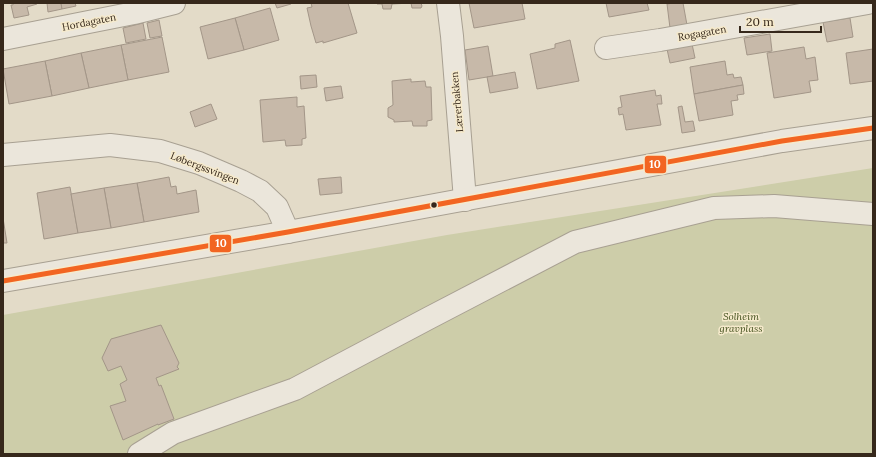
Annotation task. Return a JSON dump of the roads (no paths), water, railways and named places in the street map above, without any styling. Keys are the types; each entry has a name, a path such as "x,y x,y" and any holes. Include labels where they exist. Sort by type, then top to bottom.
{"street":[{"name":"Hordagaten","path":"3,39 134,13 174,3"},
{"name":"Lærerbakken","path":"448,3 465,200"},
{"name":"Rogagaten","path":"606,48 660,40 868,3"},
{"path":"3,281 288,232 782,141 873,128"},
{"name":"Løbergssvingen","path":"3,155 110,145 160,151 199,164 241,181 260,191 276,207 288,232"},
{"path":"139,454 173,433 295,390 575,242 714,208 774,206 873,214"}],"park label":[{"name":"Solheim gravplass","path":"741,322"}]}
